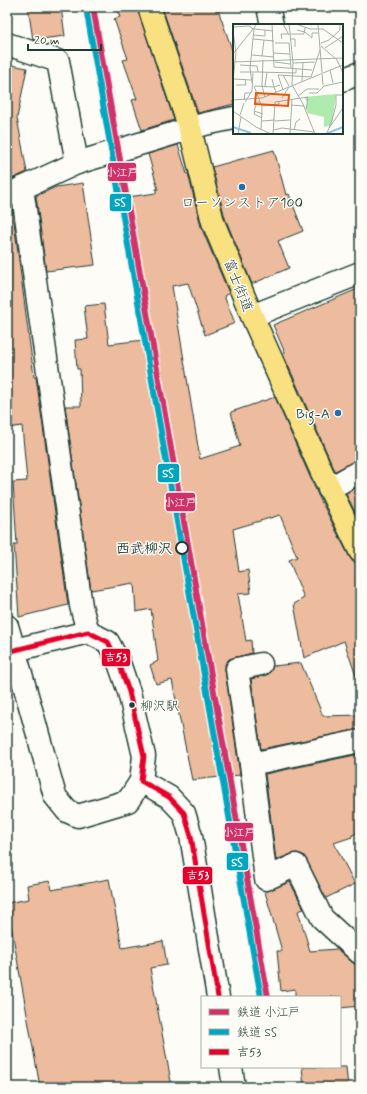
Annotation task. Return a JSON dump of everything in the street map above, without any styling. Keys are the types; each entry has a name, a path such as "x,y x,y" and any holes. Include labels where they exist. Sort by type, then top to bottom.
{"main road":[{"name":"富士街道","path":"149,7 190,129 213,222 252,316 329,489 360,551"}],"street":[{"path":"268,7 272,24"},
{"path":"7,44 58,61 77,163"},
{"path":"343,80 360,73"},
{"path":"88,632 81,606 14,192 77,163 190,129 233,118"},
{"path":"252,316 360,273"},
{"path":"329,489 360,471"},
{"path":"7,626 11,651 55,796 67,810 78,816 128,801 141,781 144,756 130,692 119,663 108,642 88,632 11,651"},
{"path":"261,664 237,669 252,764 266,879 296,866 322,918 360,953"},
{"path":"252,764 360,741"},
{"path":"141,781 169,797 184,813 190,836 218,996"},
{"path":"231,1068 234,1087"}],"building":[{"path":"28,7 61,7 65,36 33,40"},
{"path":"116,7 137,7 174,120 142,130 132,100 137,99 123,60 128,59 114,19 120,17"},
{"path":"162,7 217,7 233,52 233,104 198,113"},
{"path":"7,64 27,68 17,118 27,172 7,181"},
{"path":"178,145 187,174 188,173 201,227 229,293 224,296 235,323 205,335 188,283 172,286 200,459 240,446 231,412 275,397 318,495 349,556 353,562 360,563 360,678 357,679 344,641 304,658 294,604 304,598 289,560 297,557 280,515 233,529 239,572 248,570 251,593 238,594 246,641 251,640 252,653 229,659 225,664 240,775 192,780 172,680 156,684 150,665 158,661 151,609 136,612 134,583 91,590 65,406 81,406 80,369 77,369 75,340 88,339 84,306 104,304 109,344 153,339 128,197 156,193 156,189 158,189 148,154"},
{"path":"274,150 286,195 289,194 303,231 278,241 289,268 252,284 225,218 212,167"},
{"path":"83,183 95,265 46,271 36,196 56,187"},
{"path":"12,206 34,377 36,377 68,605 19,617 14,545 17,545 13,482 27,481 22,426 7,428 7,207"},
{"path":"360,288 360,459 335,471 283,354 285,353 273,325"},
{"path":"360,485 360,522 346,494"},
{"path":"301,663 323,716 360,715 360,729 261,749 251,679 269,674 273,666"},
{"path":"360,754 360,832 352,835 352,837 334,843 355,884 326,898 303,855 297,853 291,854 276,860 265,774"},
{"path":"109,879 122,948 163,941 167,965 150,968 172,1087 40,1087 7,903 29,899 27,885 50,881 52,890"},
{"path":"290,882 304,909 298,911 310,951 337,949 352,962 360,965 360,1006 341,1008 341,996 295,996 295,989 281,991 277,951 282,951 265,892"},
{"path":"346,1067 348,1087 304,1087 302,1068"}],"rail line":[{"name":"小江戸","path":"93,7 268,996"},
{"name":"SS","path":"86,8 261,996"}],"transit line":[{"name":"吉53","path":"7,652 88,632 108,642 119,663 129,692 144,756 141,781 169,797 184,813 191,836 218,996"}],"place":[{"name":"ローソンストア100","path":"242,187"},
{"name":"Big-A","path":"338,413"},
{"name":"西武柳沢","path":"182,548"},
{"name":"柳沢駅","path":"132,705"}]}
